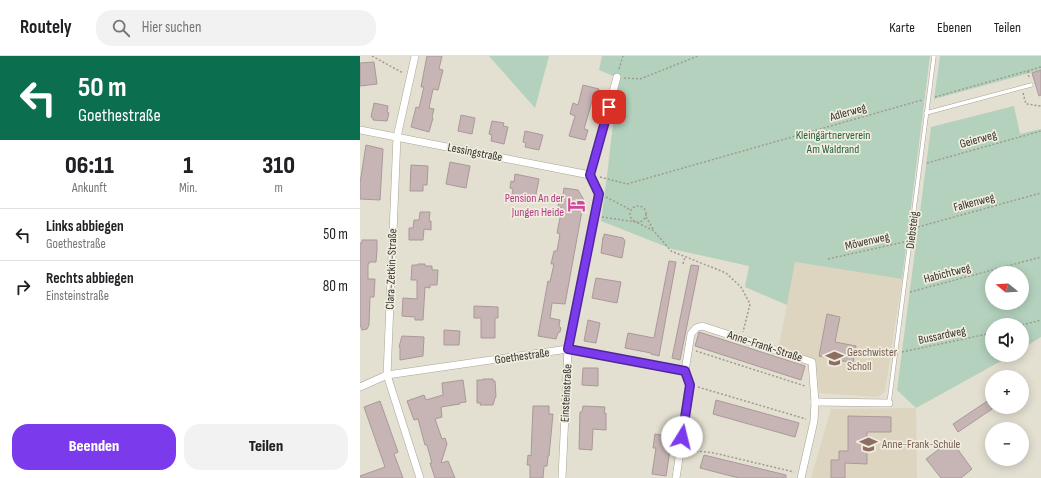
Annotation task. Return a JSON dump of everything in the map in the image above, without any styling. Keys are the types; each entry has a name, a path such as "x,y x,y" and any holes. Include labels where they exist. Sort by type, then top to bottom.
{"street":[{"name":"Clara-Zetkin-Straße","path":"415,56 397,137 387,375 420,478"},
{"path":"599,194 590,175 617,77"},
{"name":"Lessingstraße","path":"360,130 590,175"},
{"name":"Einsteinstraße","path":"562,478 568,349 599,194"},
{"name":"Anne-Frank-Straße","path":"689,348 691,334 696,328 702,326 812,362 815,402 814,421 801,476"},
{"path":"676,478 690,385 685,371 689,348"},
{"name":"Goethestraße","path":"360,387 387,375 568,349 685,371"},
{"path":"815,402 889,403"}],"lane":[{"name":"Diebsteig","path":"889,403 934,56"},
{"path":"926,113 1031,85"}],"path":[{"path":"372,56 401,72"},
{"path":"623,56 617,77 640,79 698,56"},
{"name":"Adlerweg","path":"590,175 626,184 1041,67"},
{"path":"1022,88 1026,104 1041,106"},
{"name":"Geierweg","path":"920,165 1041,131"},
{"name":"Falkenweg","path":"912,229 1041,193"},
{"path":"599,194 631,210"},
{"path":"654,231 631,218 631,210 634,207 642,207 645,210 646,216 654,231 671,251 726,273 741,287 750,304 741,338"},
{"path":"595,215 636,222 642,221 646,216"},
{"name":"Möwenweg","path":"828,259 910,240"},
{"path":"683,264 685,256"},
{"name":"Habichtweg","path":"903,294 1041,257"},
{"path":"1029,323 1041,320"},
{"name":"Bussardweg","path":"896,354 985,335"},
{"path":"689,348 814,389"},
{"path":"690,385 814,421"},
{"path":"680,450 701,450 714,452 801,476"}],"shaded area":[{"path":"795,262 902,279 885,392 878,397 819,393 816,361 779,346"},
{"name":"Anne-Frank-Schule","path":"916,408 917,478 811,478 831,409"}],"green space":[{"path":"489,56 549,56 535,108"},
{"name":"Kleingärtnerverein Am Waldrand","path":"602,56 930,56 902,279 795,262 787,305 745,287 749,266 672,249 601,221 618,78 599,70"},
{"path":"940,56 1041,56 1041,70 934,99"},
{"path":"1014,106 1020,134 1041,129 1041,337 1029,345 1029,318 985,318 985,362 999,362 916,408 897,390 931,127"}],"building":[{"path":"427,56 442,56 439,69 443,70 438,90 433,89 429,108 434,109 429,132 411,127 416,107 419,108 424,87 421,87"},
{"path":"374,62 377,84 360,86 360,63"},
{"path":"1041,70 1041,95 1039,96 1032,73"},
{"path":"583,85 599,89 596,99 593,98 584,129 588,130 585,140 569,136 575,116 570,114 573,103 578,105"},
{"path":"374,103 388,106 387,112 389,113 387,121 373,120 371,117"},
{"path":"461,115 475,118 472,134 458,131"},
{"path":"492,121 504,123 503,126 508,127 504,144 491,141 492,135 489,134"},
{"path":"525,131 543,135 539,150 525,147 526,143 523,142"},
{"path":"366,145 383,149 380,200 360,199 360,183"},
{"path":"450,162 470,166 466,188 446,184"},
{"path":"411,165 428,166 427,185 423,185 423,191 410,191"},
{"path":"515,174 539,179 535,199 512,195 513,189 510,188 511,181 514,182"},
{"path":"564,188 578,190 584,200 565,304 552,303 550,318 560,320 559,326 561,328 556,339 538,336 548,281 550,282 554,264 551,264 554,251 557,251 560,234 557,233 562,208 558,207 560,195 563,195"},
{"path":"420,212 430,212 429,221 431,221 431,230 424,229 423,240 409,240 409,228 413,228 414,220 419,220"},
{"path":"604,234 623,238 625,241 622,258 601,253"},
{"path":"362,240 377,240 377,250 376,262 369,262 368,264 368,279 375,279 374,297 370,297 369,325 367,329 362,330 360,324 360,243 362,243"},
{"path":"669,261 676,262 659,356 625,348 628,333 654,338"},
{"path":"418,264 432,266 432,270 438,270 437,285 430,285 430,288 425,287 423,320 415,320 415,317 402,316 403,298 417,299 417,280 411,280 412,265"},
{"path":"691,265 699,266 680,360 672,358"},
{"path":"596,278 621,282 617,303 592,298"},
{"path":"474,306 498,307 498,318 495,318 495,338 481,338 481,318 474,318"},
{"path":"827,314 840,317 835,342 856,346 853,363 819,356"},
{"path":"588,320 600,323 596,343 584,341"},
{"path":"444,330 460,331 459,345 444,345"},
{"path":"699,332 805,366 801,380 695,346"},
{"path":"402,336 424,337 423,356 400,360 399,347"},
{"path":"583,368 598,368 598,386 582,385"},
{"path":"493,379 493,381 495,381 496,397 493,405 480,405 481,403 477,403 477,380"},
{"path":"463,380 466,402 441,407 442,417 435,419 442,439 445,438 447,444 441,463 448,461 455,478 435,478 430,463 432,463 427,445 425,445 418,419 414,420 407,401 424,395 426,400 443,395 442,383"},
{"path":"716,400 799,423 795,437 713,414"},
{"path":"380,401 398,452 394,454 403,478 360,478 360,476 385,467 364,407"},
{"path":"985,403 985,414 958,432 953,424"},
{"path":"533,406 549,406 549,414 553,414 549,456 547,466 544,466 543,478 530,478 530,465 527,465 528,455 531,456"},
{"path":"583,406 605,407 604,413 606,413 606,430 593,429 592,450 579,449 580,412 582,412"},
{"path":"848,416 891,417 891,432 867,432 867,464 845,463 845,478 831,478 831,460 839,460 839,451 848,451"},
{"path":"655,434 672,437 666,476 652,474 656,448 653,448"},
{"path":"951,440 972,469 961,478 941,478 926,459"},
{"path":"704,455 786,475 786,478 739,478 700,468"}],"place":[{"name":"Pension An der Jungen Heide","path":"577,205"},
{"name":"Geschwister Scholl","path":"834,359"},
{"name":"Anne-Frank-Schule","path":"869,444"}],"route":[{"path":"609,107 590,175 599,194 568,349 685,371 690,385 682,437"}]}
